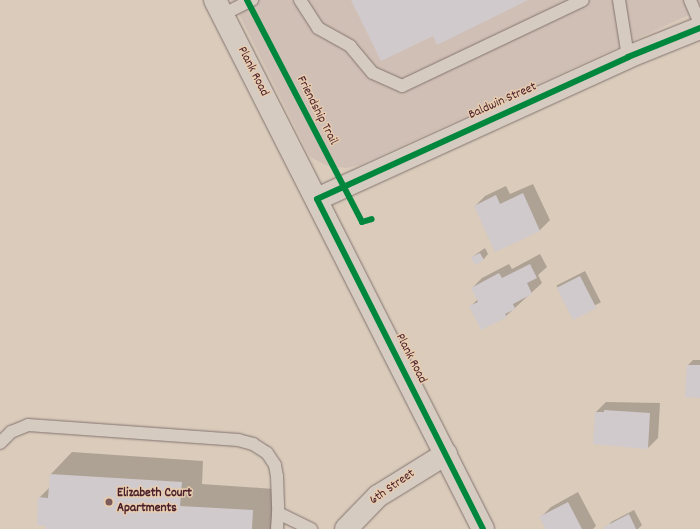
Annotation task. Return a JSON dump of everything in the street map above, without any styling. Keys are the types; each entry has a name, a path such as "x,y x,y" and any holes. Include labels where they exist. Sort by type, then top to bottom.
{"main road":[{"name":"Plank Road","path":"219,8 483,529"},
{"name":"Baldwin Street","path":"317,199 628,57 700,28"},
{"name":"6th Street","path":"346,529 378,496 446,454"}],"lane":[{"path":"219,8 252,0"},
{"path":"300,0 318,28 350,46 373,73 402,86 582,0"},
{"path":"619,0 628,57"},
{"path":"690,0 700,24"},
{"path":"0,442 11,432 28,425 238,440 253,444 267,453 275,465 278,476 277,529"},
{"path":"278,513 311,529"}],"shaded area":[{"path":"232,0 700,0 700,10 360,165 346,168 328,166 310,157"}],"building":[{"path":"351,0 528,0 437,45 433,36 381,61"},
{"path":"523,193 540,231 495,252 474,206 496,195 500,204"},
{"path":"480,253 484,260 475,265 471,257"},
{"path":"530,264 537,278 527,283 532,294 513,304 515,309 505,314 507,317 481,330 469,306 478,302 471,288 499,273 502,278"},
{"path":"580,276 596,308 573,320 557,288"},
{"path":"687,365 700,365 700,398 685,397"},
{"path":"604,410 650,413 648,449 593,444 595,412 604,412"},
{"name":"Elizabeth Court Apartments","path":"50,474 182,482 180,506 253,510 252,529 46,529 46,526 37,525 38,497 48,498"},
{"path":"568,502 582,529 546,529 539,517"},
{"path":"629,514 636,529 605,529 604,527"}],"cycle path":[{"name":"Friendship Trail","path":"247,0 362,222 372,219"},
{"path":"483,529 317,199 628,57 700,28"}],"place":[{"name":"Elizabeth Court Apartments","path":"109,502"}]}
